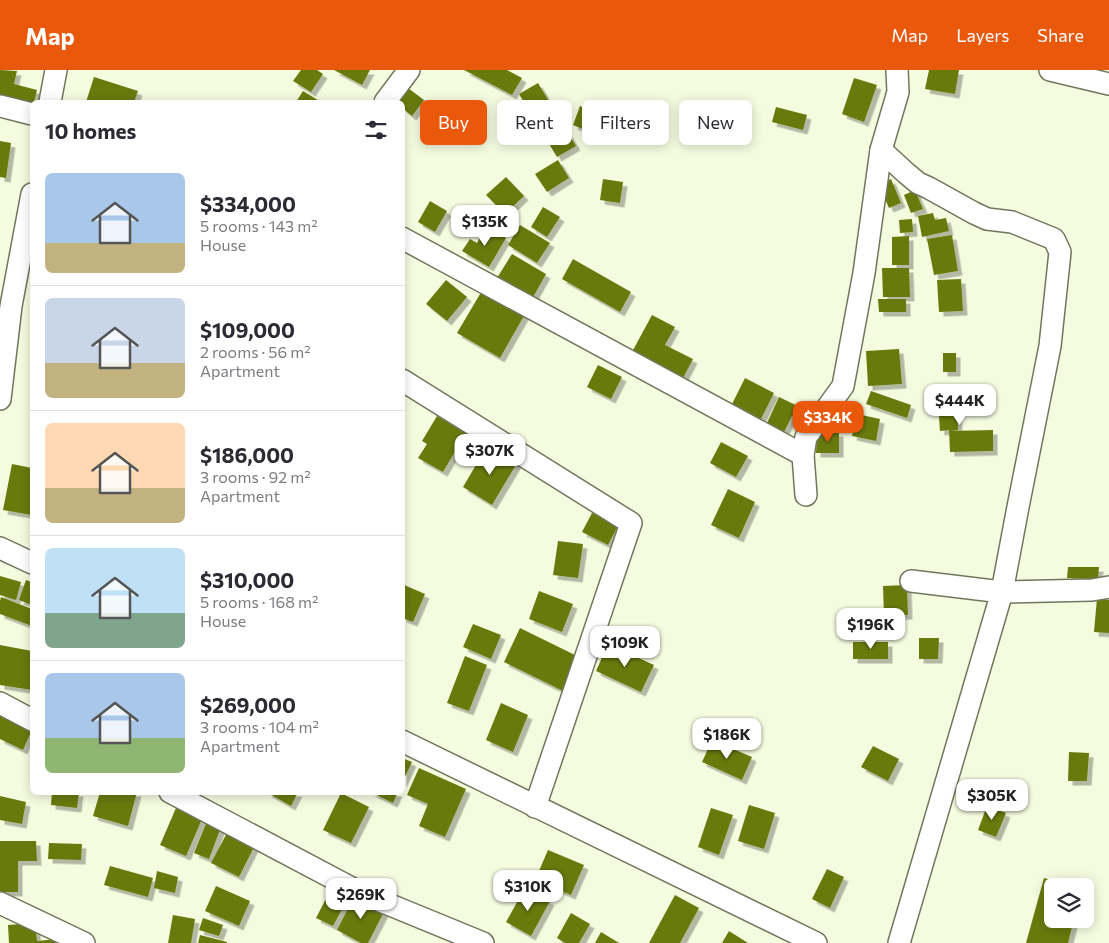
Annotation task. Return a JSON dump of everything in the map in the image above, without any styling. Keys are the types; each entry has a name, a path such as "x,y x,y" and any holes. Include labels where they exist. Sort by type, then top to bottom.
{"street":[{"path":"50,100 56,70"},
{"path":"386,100 408,70"},
{"path":"806,495 803,455 806,437 843,386 864,274 881,150 898,92 897,70"},
{"path":"1050,70 1109,84"},
{"path":"0,106 30,114"},
{"path":"881,150 918,183 987,219 1012,222 1054,238 1060,252 1050,346 1002,592 899,943"},
{"path":"0,399 6,304 30,202"},
{"path":"405,240 803,455"},
{"path":"405,382 631,523 535,807"},
{"path":"0,548 30,562"},
{"path":"911,581 1002,592 1092,590 1109,587"},
{"path":"0,703 30,719"},
{"path":"405,742 816,943"},
{"path":"176,795 361,893 483,943"},
{"path":"0,902 84,943"}],"building":[{"path":"0,70 17,71 14,84 37,90 34,100 30,100 30,108 0,104"},
{"path":"301,70 317,70 323,74 311,92 293,81"},
{"path":"334,70 370,70 362,85"},
{"path":"464,70 507,70 522,78 512,95"},
{"path":"929,70 959,70 955,94 925,89"},
{"path":"94,77 138,91 135,100 87,100"},
{"path":"854,78 877,85 864,122 842,114"},
{"path":"538,83 548,100 523,100 519,94"},
{"path":"404,85 424,100 420,100 420,105 412,116 405,110 405,100 395,100"},
{"path":"303,91 318,100 297,100"},
{"path":"580,106 582,107 582,129 573,125"},
{"path":"776,107 807,115 803,130 772,122"},
{"path":"572,139 576,146 557,157 550,145 572,145"},
{"path":"0,141 11,143 6,178 0,177"},
{"path":"558,160 569,178 547,192 535,174"},
{"path":"506,177 524,196 505,214 486,195"},
{"path":"603,179 623,182 620,203 600,200"},
{"path":"891,179 901,203 889,208 879,185"},
{"path":"915,190 923,209 911,213 904,195"},
{"path":"430,201 447,211 435,232 418,222"},
{"path":"543,207 560,217 547,237 531,227"},
{"path":"933,213 935,220 946,218 949,231 922,237 918,216"},
{"path":"912,219 913,232 900,233 899,220"},
{"path":"520,225 550,243 537,263 508,245"},
{"path":"486,227 506,238 489,267 462,251 470,239 477,243"},
{"path":"952,235 958,271 934,275 927,239"},
{"path":"909,236 909,265 892,265 892,237"},
{"path":"512,254 546,274 532,299 497,278"},
{"path":"573,259 631,292 620,312 562,279"},
{"path":"882,268 909,268 910,297 883,297"},
{"path":"961,279 963,311 939,312 937,280"},
{"path":"446,280 467,297 447,321 426,304"},
{"path":"483,289 525,314 500,358 457,333"},
{"path":"878,299 906,299 906,312 879,312"},
{"path":"652,315 675,327 665,345 693,359 683,378 632,352"},
{"path":"899,349 902,384 868,386 866,351"},
{"path":"943,353 956,353 956,372 943,372"},
{"path":"598,365 622,377 611,399 587,387"},
{"path":"745,378 774,393 761,419 732,404"},
{"path":"956,387 958,430 951,431 993,430 993,451 950,452 949,430 940,431 937,388"},
{"path":"871,391 911,405 907,418 866,404"},
{"path":"779,397 806,410 801,421 792,416 784,432 767,423"},
{"path":"857,414 880,419 876,441 852,436"},
{"path":"437,416 466,433 443,472 418,458 427,444 422,441"},
{"path":"817,432 839,432 839,453 816,453"},
{"path":"721,442 748,456 736,477 710,463"},
{"path":"494,449 517,463 492,505 463,487 483,453 489,457"},
{"path":"12,464 30,468 30,515 3,510"},
{"path":"728,489 755,502 739,538 711,525"},
{"path":"592,513 618,526 608,545 582,532"},
{"path":"558,541 583,544 578,578 553,575"},
{"path":"1068,567 1099,567 1098,579 1067,578"},
{"path":"0,576 21,582 16,600 0,595"},
{"path":"26,580 30,581 30,604 19,600"},
{"path":"405,585 425,594 413,622 405,619"},
{"path":"907,585 908,615 884,616 883,586"},
{"path":"539,591 573,604 562,632 529,619"},
{"path":"1,597 30,608 30,625 0,614"},
{"path":"1097,598 1109,600 1109,633 1094,632"},
{"path":"473,624 501,635 491,659 463,647"},
{"path":"520,628 579,657 563,691 504,662"},
{"path":"919,638 939,638 938,659 919,659"},
{"path":"853,642 888,642 888,659 853,659"},
{"path":"608,644 654,665 641,692 596,671"},
{"path":"0,645 30,651 30,690 0,685"},
{"path":"465,656 487,665 469,711 447,703"},
{"path":"501,703 528,715 513,752 486,740"},
{"path":"0,715 30,729 30,734 23,750 0,739"},
{"path":"712,740 752,757 742,780 702,762"},
{"path":"873,746 899,759 888,781 861,767"},
{"path":"1069,752 1089,753 1087,781 1068,781"},
{"path":"405,759 412,762 405,777"},
{"path":"419,768 466,789 445,837 419,826 428,804 407,795"},
{"path":"52,795 79,795 77,808 51,805"},
{"path":"99,795 136,795 128,826 93,816"},
{"path":"271,795 296,795 291,806"},
{"path":"340,795 345,795 369,807 351,843 323,830"},
{"path":"376,795 397,795 393,803"},
{"path":"0,796 26,802 22,824 0,820"},
{"path":"749,805 775,813 764,849 738,841"},
{"path":"987,806 1006,813 996,837 978,830"},
{"path":"176,808 202,819 186,856 160,845"},
{"path":"711,808 733,815 719,855 698,847"},
{"path":"207,821 221,827 209,859 194,853"},
{"path":"228,831 255,845 239,877 211,863"},
{"path":"0,841 36,841 37,861 18,861 18,892 0,892"},
{"path":"49,843 82,844 81,860 48,859"},
{"path":"548,850 584,865 571,895 535,880"},
{"path":"110,866 153,878 148,897 104,885"},
{"path":"827,869 844,877 830,908 812,899"},
{"path":"157,871 178,877 175,893 154,888"},
{"path":"1044,878 1044,928 1072,928 1068,943 1026,943"},
{"path":"216,886 250,901 239,926 205,911"},
{"path":"332,887 349,896 333,926 316,918"},
{"path":"525,888 550,901 531,936 506,922"},
{"path":"355,895 385,910 368,943 361,943 337,930"},
{"path":"675,895 699,908 680,943 649,943"},
{"path":"571,913 590,924 579,943 565,943 557,938"},
{"path":"173,915 195,919 191,943 168,943"},
{"path":"203,918 223,925 219,936 199,930"},
{"path":"35,923 37,941 68,938 69,943 9,943 8,925"},
{"path":"729,931 748,943 722,943"},
{"path":"601,932 619,943 595,943"},
{"path":"200,935 227,942 227,943 198,943"}]}
